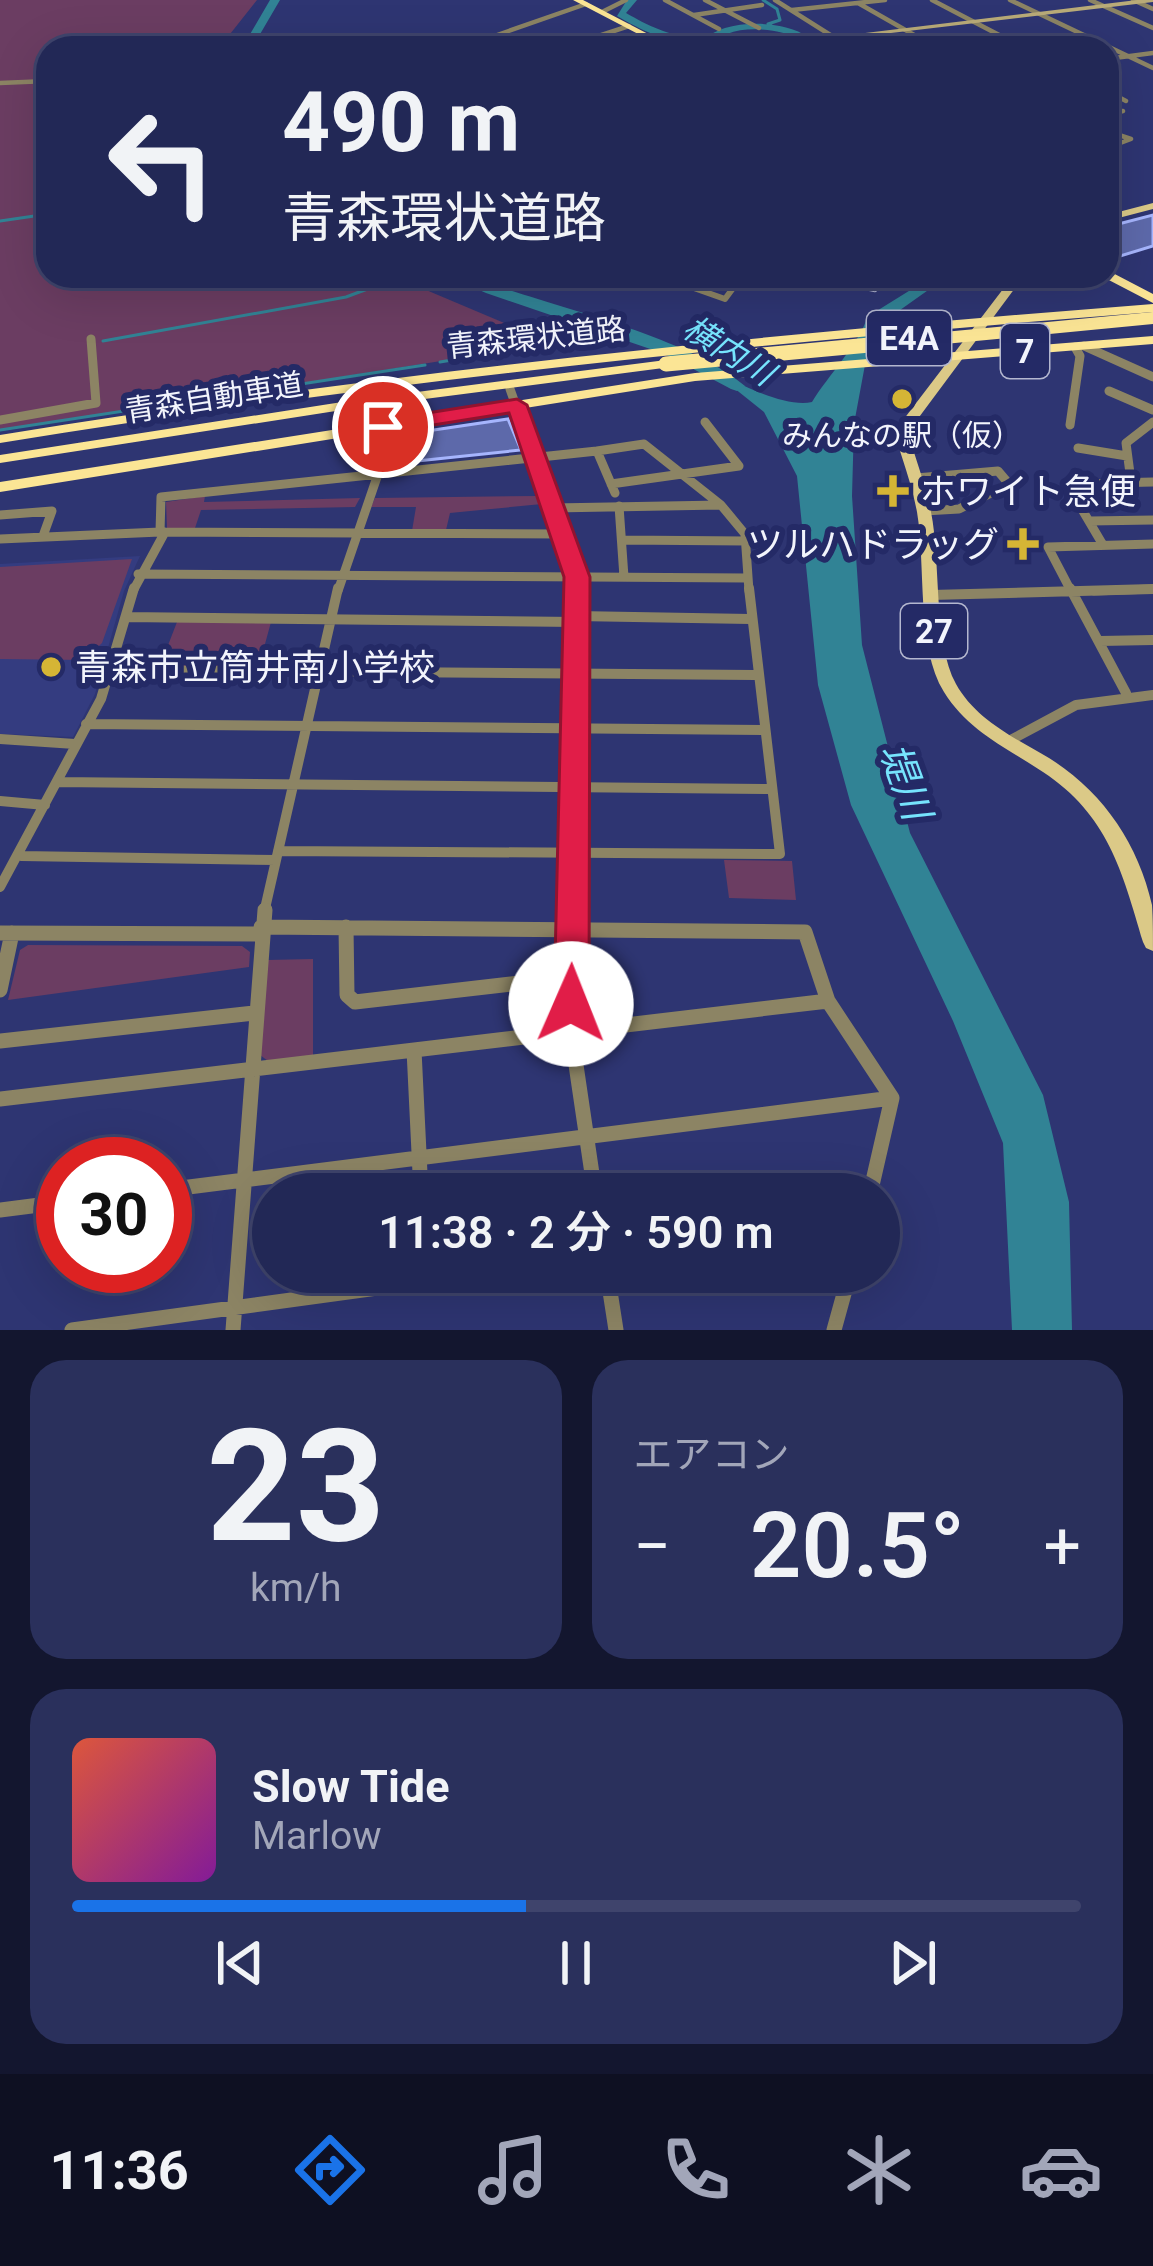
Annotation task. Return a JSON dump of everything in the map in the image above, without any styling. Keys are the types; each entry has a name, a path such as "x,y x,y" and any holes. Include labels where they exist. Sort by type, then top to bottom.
{"highway":[{"path":"581,2 647,36"},
{"path":"1119,282 1153,304"},
{"name":"青森環状道路","path":"0,439 225,402 506,379 643,353 1153,304"},
{"name":"青森自動車道","path":"0,459 355,404 666,364 1153,319"},
{"name":"青森環状道路","path":"0,488 695,377 1153,340"}],"main road":[{"path":"1119,215 1153,206"},
{"name":"27","path":"1010,288 903,426 924,511 944,681 969,718 1072,783 1102,813 1120,841 1153,942"}],"street":[{"path":"602,12 626,0"},
{"path":"665,0 719,29"},
{"path":"705,0 759,28"},
{"path":"775,0 831,36"},
{"path":"792,10 884,0"},
{"path":"932,0 1001,36"},
{"path":"1010,0 1085,36"},
{"path":"1090,0 1153,28"},
{"path":"492,36 581,2"},
{"path":"859,36 1137,2 1153,4"},
{"path":"858,3 916,36"},
{"path":"694,15 762,5"},
{"path":"598,36 628,26"},
{"path":"1119,52 1153,68"},
{"path":"1119,57 1153,53"},
{"path":"0,83 36,82"},
{"path":"1119,97 1126,101"},
{"path":"1119,113 1123,112"},
{"path":"694,288 725,299 736,288"},
{"path":"0,420 96,403 91,339"},
{"path":"1070,425 1080,346 1153,376"},
{"path":"506,379 577,577 571,1031 592,1173"},
{"path":"1109,392 1153,410"},
{"path":"705,422 746,477"},
{"path":"1131,481 1126,442 1153,422"},
{"path":"0,887 5,872 21,856 110,670 138,574 163,532 161,497 644,445 721,505 745,541 755,675 780,854 21,856"},
{"path":"1078,448 1127,456"},
{"path":"597,451 613,488 740,466"},
{"path":"916,478 1016,469"},
{"path":"924,511 959,509 1009,484 998,471"},
{"path":"232,1330 261,931 340,576 352,533 377,477"},
{"path":"1103,545 1067,484 1153,482"},
{"path":"553,508 721,505"},
{"path":"619,506 624,577"},
{"path":"0,515 52,511 43,536"},
{"path":"1090,521 1153,520"},
{"path":"0,538 163,532 564,534"},
{"path":"622,540 745,541"},
{"path":"1126,693 1048,547 1153,544"},
{"path":"138,574 747,578"},
{"path":"931,596 1153,589"},
{"path":"126,617 751,619"},
{"path":"1100,641 1153,640"},
{"path":"110,670 755,675"},
{"path":"1006,742 1089,697 1126,693 1152,697"},
{"path":"86,724 763,730"},
{"path":"0,739 75,744"},
{"path":"57,782 770,789"},
{"path":"0,801 46,806"},
{"path":"346,927 347,995 355,1002 572,976"},
{"path":"0,990 6,933 346,927 806,932 828,1001 892,1098 875,1173"},
{"path":"0,1099 828,1001"},
{"path":"0,1041 254,1013"},
{"path":"414,1050 421,1173"},
{"path":"192,1186 892,1098"},
{"path":"0,1210 36,1205"},
{"path":"72,1330 316,1293"},
{"path":"610,1293 616,1330"},
{"path":"834,1330 844,1293"}],"shaded area":[{"path":"0,0 257,0 228,36 36,36 36,288 421,288 509,325 508,339 485,343 485,354 0,431"},
{"path":"914,288 931,288 886,320 867,354 854,424 852,496 862,645 910,833 1043,1095 1069,1202 1072,1330 1012,1330 1003,1143 953,1021 851,805 818,685 797,476 764,412 709,368 774,398 812,402 867,317"},
{"path":"205,496 204,502 360,498 355,507 201,510 195,528 167,528 166,502"},
{"path":"538,496 542,504 450,513 446,530 412,531 416,507 371,507 375,498"},
{"name":"青森市立筒井南小学校","path":"140,556 124,591 95,694 73,737 0,734 0,564"},
{"path":"132,559 102,643 84,660 0,659 0,567"},
{"path":"177,622 271,622 259,666 160,666"},
{"path":"724,860 792,861 796,900 729,898"},
{"path":"28,945 242,946 250,952 249,967 8,1000 20,950"},
{"path":"313,959 313,1056 268,1061 260,1055 267,960"}],"building":[{"path":"1153,215 1153,246 1119,256 1119,224"},
{"path":"508,419 521,450 359,467 357,456 383,449 380,438"}],"waterway":[{"name":"横内川","path":"254,36 275,0"},
{"path":"632,0 620,14 674,36"},
{"path":"763,0 777,9 780,20 768,24 779,30"},
{"path":"713,36 756,28 800,36"},
{"path":"0,221 36,216"},
{"path":"103,341 346,297 370,288"},
{"name":"横内川","path":"486,288 635,337 737,386"},
{"path":"496,293 506,288"},
{"name":"横内川","path":"639,339 647,338"},
{"path":"499,352 603,343"},
{"path":"440,362 482,355"},
{"path":"0,430 425,365"}],"railway":[{"path":"866,288 875,290"}],"place":[{"name":"みんなの駅（仮）","path":"902,399"},
{"name":"ホワイト急便","path":"893,491"},
{"name":"ツルハドラッグ","path":"1023,544"},
{"name":"青森市立筒井南小学校","path":"51,667"}],"route":[{"path":"383,427 517,405 564,534 577,577 571,1004"}],"water label":[{"name":"堤川","path":"906,781"}]}
